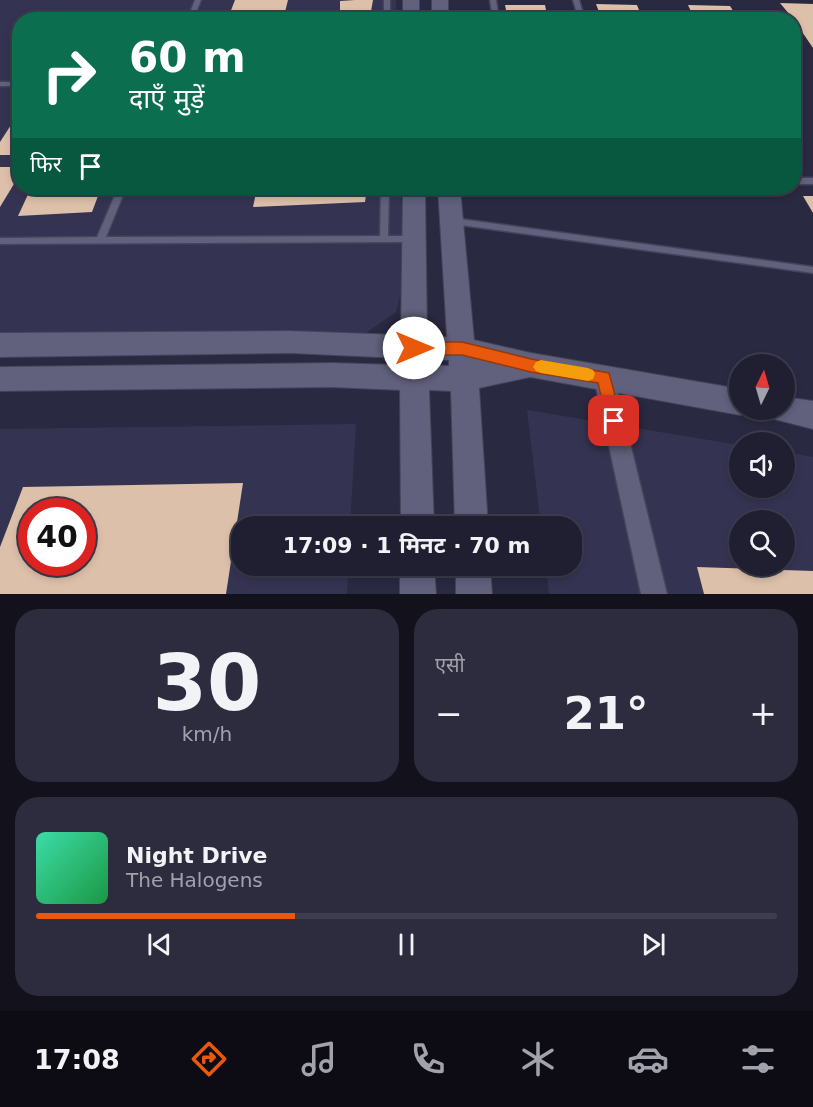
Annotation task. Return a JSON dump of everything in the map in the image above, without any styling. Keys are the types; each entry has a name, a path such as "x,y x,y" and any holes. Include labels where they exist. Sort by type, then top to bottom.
{"street":[{"path":"414,195 417,516"},
{"path":"449,195 462,349 462,379 468,429 471,516"},
{"path":"0,345 290,342 462,349 531,365 729,400"},
{"path":"0,380 319,375 462,379 531,365"},
{"path":"604,377 654,594"},
{"path":"795,412 813,415"},
{"path":"417,576 418,594"},
{"path":"473,576 474,594"}],"lane":[{"path":"100,241 119,195"},
{"path":"384,239 386,195"},
{"path":"451,220 813,270"},
{"path":"0,241 415,239"}],"shaded area":[{"path":"0,0 396,0 397,12 12,12 12,195 401,195 404,280 396,312 363,335 0,352"},
{"path":"527,410 729,443 729,498 795,498 795,454 813,457 813,594 549,594 547,576 582,576 582,516 540,516"},
{"path":"356,424 351,516 231,516 231,576 348,576 347,594 0,594 0,429"}],"building":[{"path":"235,0 288,0 285,12 230,12"},
{"path":"373,0 371,12 340,12 340,1"},
{"path":"780,3 813,4 813,48 801,30 801,12 787,12"},
{"path":"596,4 637,5 640,12 599,12"},
{"path":"505,5 545,5 546,12 506,12"},
{"path":"688,5 730,6 734,12 691,12"},
{"path":"12,123 12,155 0,155 0,142"},
{"path":"0,167 12,167 12,187 0,207"},
{"path":"28,195 98,195 92,212 18,216"},
{"path":"256,195 366,195 365,202 253,207"},
{"path":"803,196 813,196 813,213"},
{"path":"243,483 238,516 231,516 231,561 226,594 0,594 0,547 18,500 18,576 96,576 96,498 19,498 23,487"},
{"path":"697,567 729,568 729,576 795,576 795,570 813,571 813,594 704,594"}],"slow traffic":[{"path":"541,367 588,374"}],"route":[{"path":"414,348 462,349 531,365 604,377 614,421"}]}
